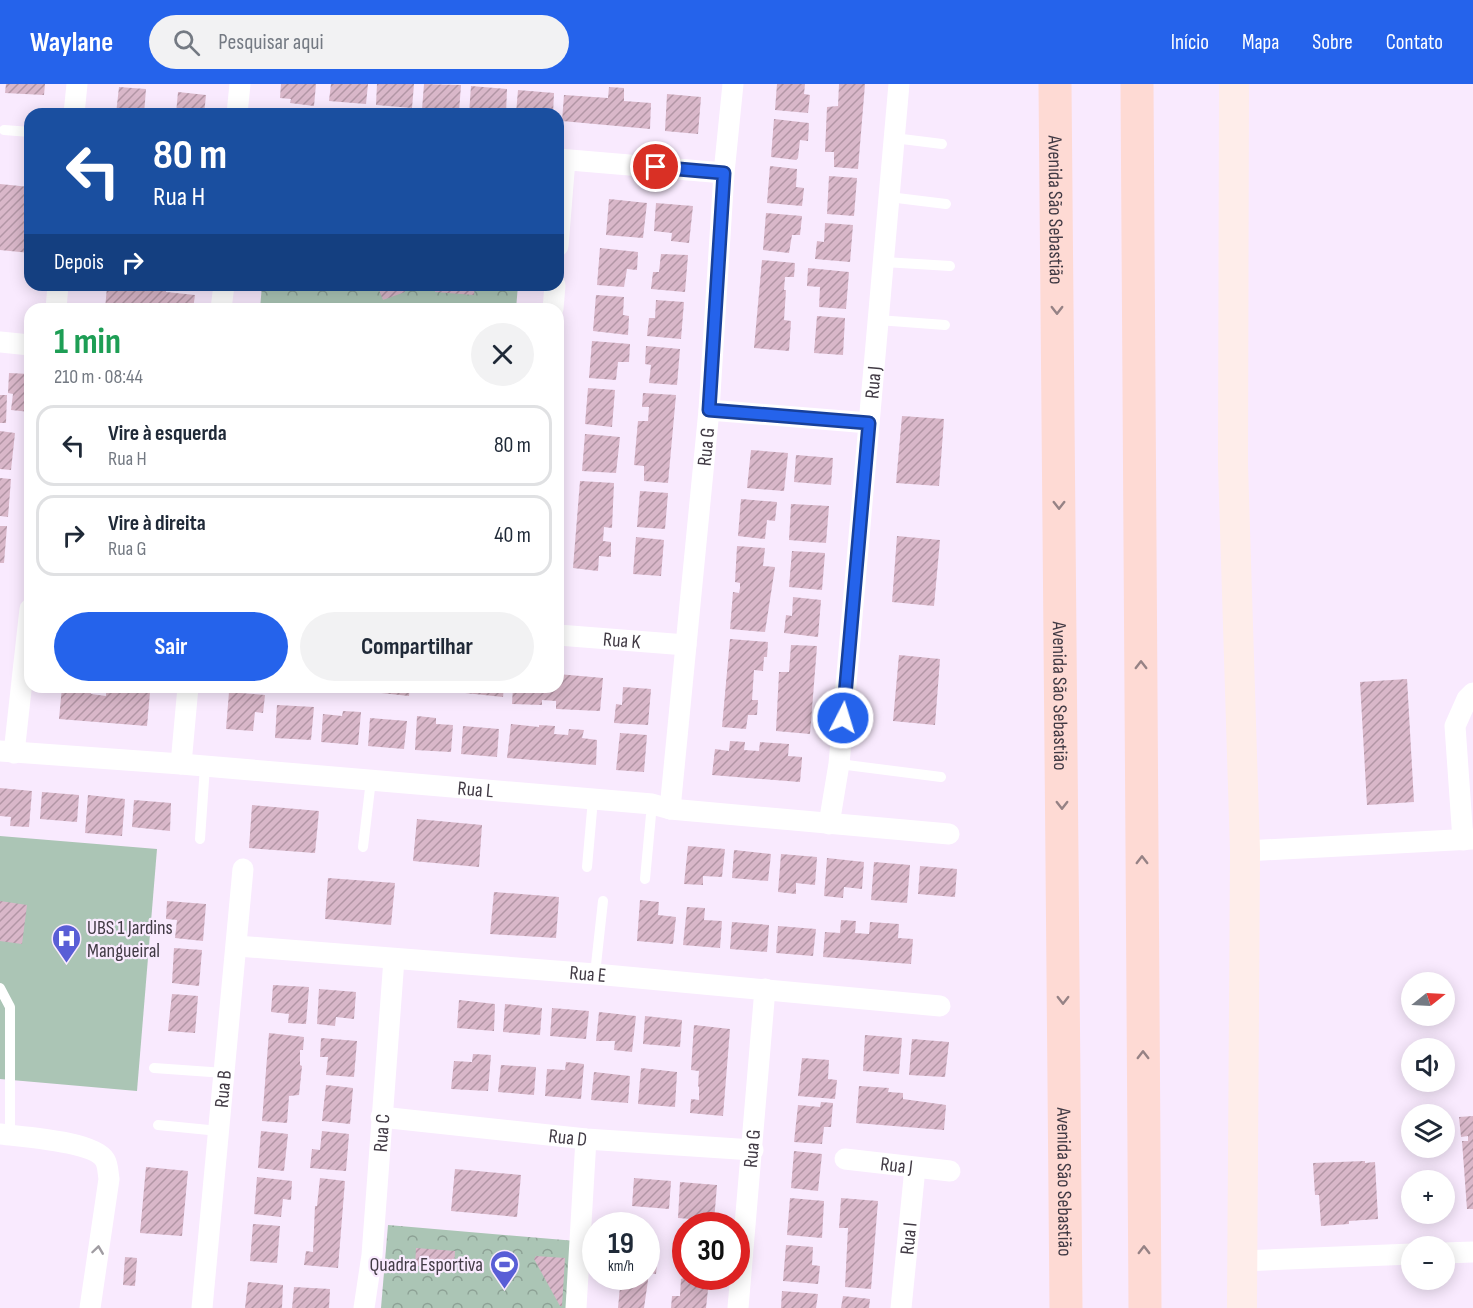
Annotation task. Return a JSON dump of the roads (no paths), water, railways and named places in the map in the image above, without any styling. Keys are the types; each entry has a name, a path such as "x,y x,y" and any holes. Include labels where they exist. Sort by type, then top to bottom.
{"main road":[{"name":"Avenida São Sebastião","path":"1055,84 1066,1308"},
{"path":"1137,84 1145,1308"}],"street":[{"path":"75,108 77,84"},
{"path":"238,108 240,84"},
{"name":"Rua G","path":"661,806 686,645 709,410 724,173 733,84"},
{"name":"Rua J","path":"830,824 839,764 899,84"},
{"path":"1234,84 1233,465 1245,851 1242,1308"},
{"path":"564,159 724,173"},
{"path":"0,342 24,344"},
{"path":"709,410 869,423"},
{"name":"Rua K","path":"564,635 686,645"},
{"path":"7,752 24,646"},
{"path":"182,764 188,693"},
{"path":"1245,851 1468,839 1455,726 1467,699 1473,693"},
{"name":"Rua L","path":"7,752 182,764 593,799 949,834"},
{"name":"Rua B","path":"202,1308 243,869"},
{"name":"Rua E","path":"237,946 765,989 940,1006"},
{"name":"Rua C","path":"364,1308 372,1255 394,959"},
{"name":"Rua G","path":"738,1308 765,989"},
{"name":"Rua D","path":"381,1118 586,1138 753,1150"},
{"path":"5,1135 78,1145 96,1153 105,1161 109,1179 90,1308"},
{"path":"576,1308 586,1138"},
{"name":"Rua J","path":"845,1160 950,1171"},
{"name":"Rua I","path":"901,1308 915,1168"},
{"path":"1455,1253 1473,1252"},
{"path":"1242,1261 1401,1254"}],"lane":[{"path":"4,130 24,132"},
{"path":"894,138 942,144"},
{"path":"889,197 946,204"},
{"path":"884,262 950,266"},
{"path":"878,320 945,325"},
{"path":"839,764 941,777"},
{"path":"200,839 205,766"},
{"path":"363,847 371,780"},
{"path":"587,867 593,799"},
{"path":"645,879 661,806"},
{"path":"595,975 603,901"},
{"path":"0,988 10,1007 6,1032 5,1135"},
{"path":"154,1068 225,1073"},
{"path":"158,1125 219,1131"}],"place":[{"name":"UBS 1 Jardins Mangueiral","path":"66,964"},
{"name":"Quadra Esportiva","path":"504,1290"}]}
